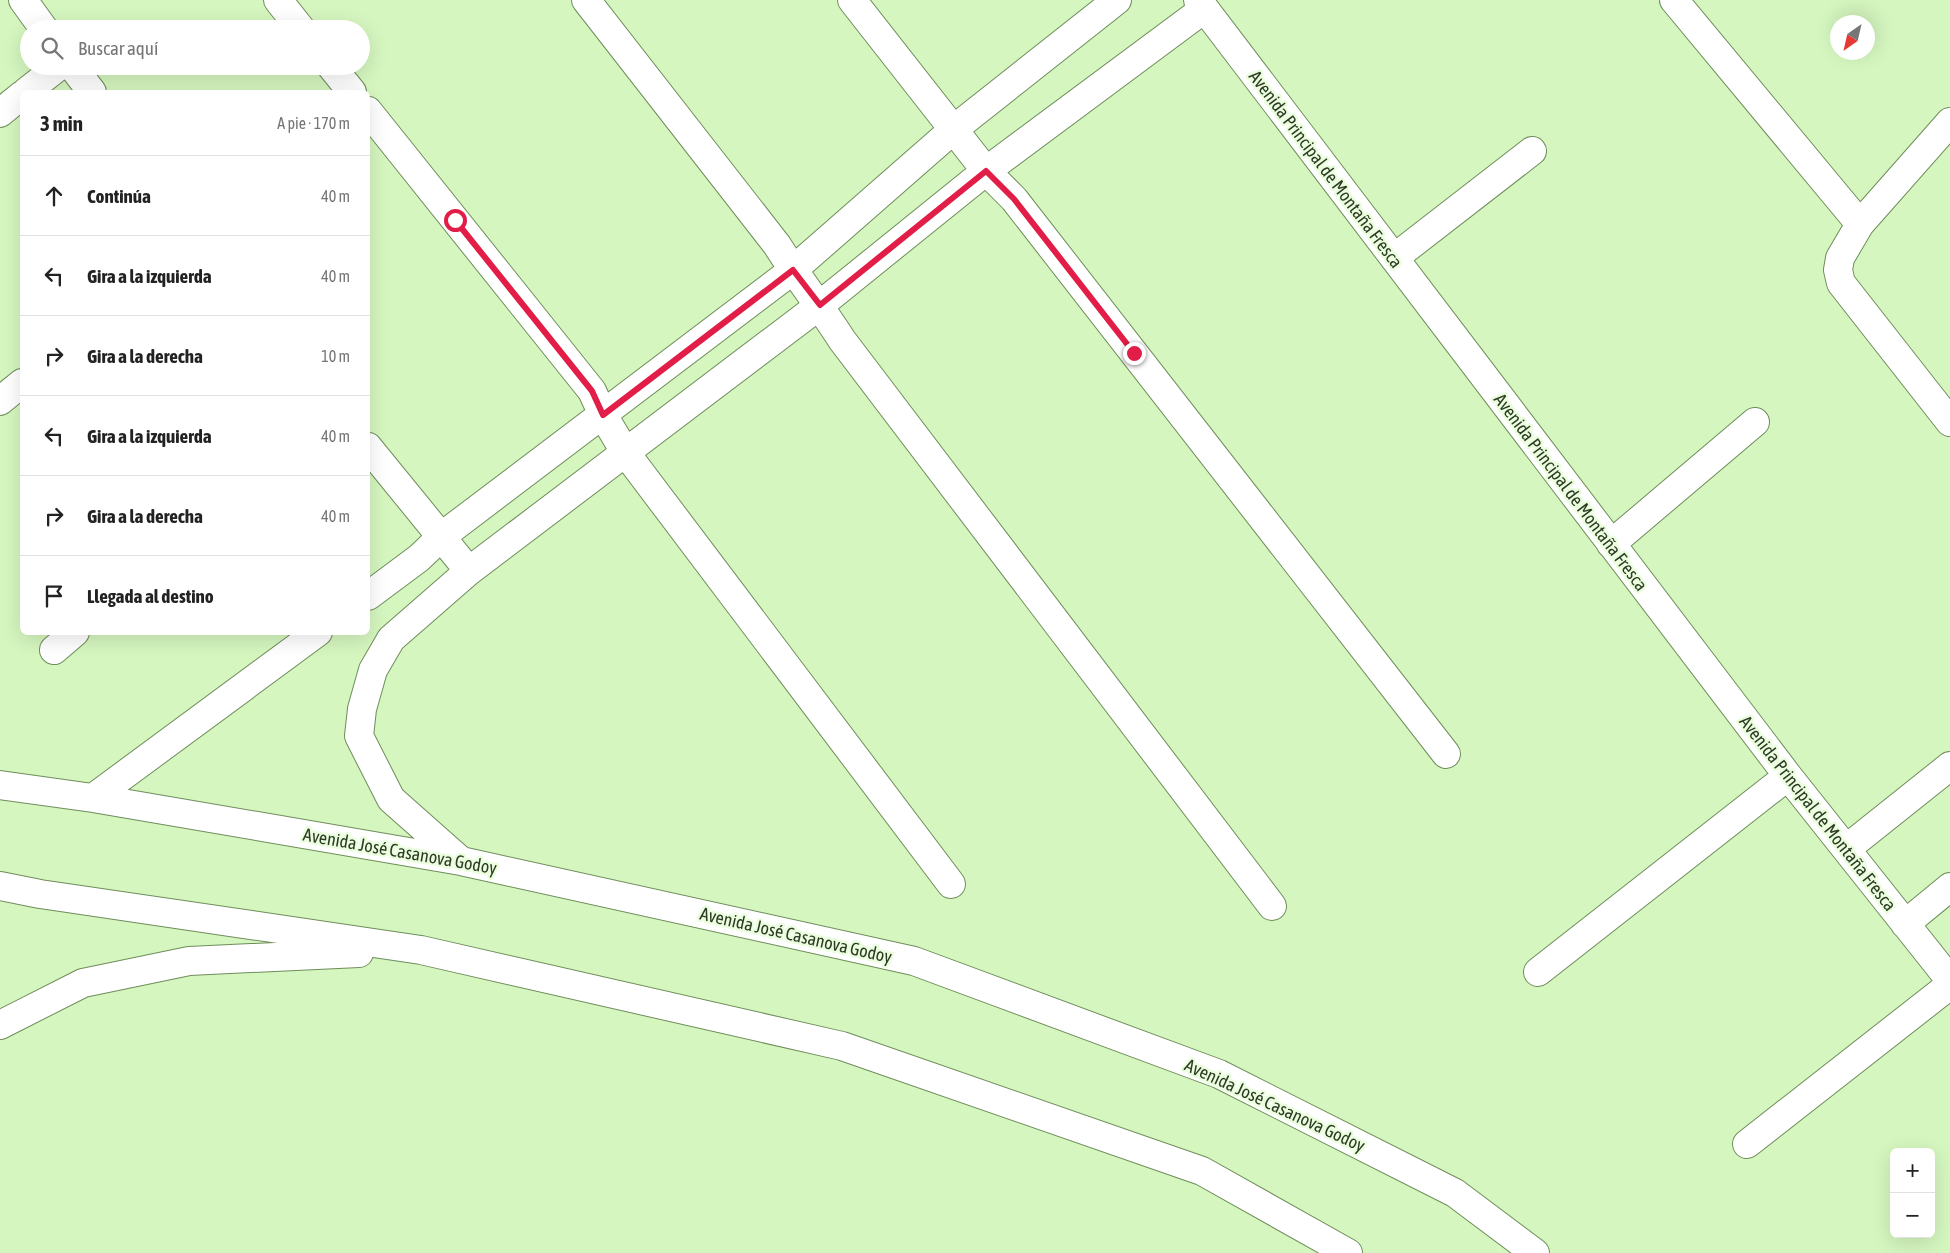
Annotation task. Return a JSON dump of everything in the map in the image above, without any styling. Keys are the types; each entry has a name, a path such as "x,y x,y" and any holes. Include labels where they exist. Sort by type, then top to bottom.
{"street":[{"path":"23,0 37,20"},
{"path":"278,0 294,20"},
{"path":"586,0 777,244 842,340 1272,906"},
{"path":"852,0 986,171 1014,199 1446,754"},
{"path":"370,595 419,558 442,536 793,270 954,129 1117,0"},
{"path":"1674,0 1860,224"},
{"path":"461,860 391,799 359,736 362,709 374,670 391,639 469,571 820,305 986,171 1201,4"},
{"name":"Avenida Principal de Montaña Fresca","path":"1201,4 1788,776 1950,980"},
{"path":"29,90 48,75"},
{"path":"79,75 90,90"},
{"path":"338,75 350,90"},
{"path":"0,113 20,97"},
{"path":"370,114 592,391 603,415 625,452 951,884"},
{"path":"1950,122 1860,224 1840,258 1838,270 1841,284 1950,422"},
{"path":"1394,258 1532,151"},
{"path":"0,401 20,385"},
{"path":"1611,544 1755,422"},
{"path":"370,449 469,571"},
{"path":"54,650 72,635"},
{"path":"93,798 314,635"},
{"path":"1846,849 1950,766"},
{"path":"1538,972 1788,776"},
{"name":"Avenida José Casanova Godoy","path":"0,785 93,798 461,860 914,961 1219,1074 1456,1192 1536,1253"},
{"path":"0,886 40,894 421,950 842,1046 1202,1171 1348,1253"},
{"path":"1905,924 1950,886"},
{"path":"0,1024 83,983 189,961 421,950"},
{"path":"1747,1144 1950,985"}],"route":[{"path":"455,220 592,391 603,415 793,270 820,305 986,171 1014,199 1134,353"}]}
